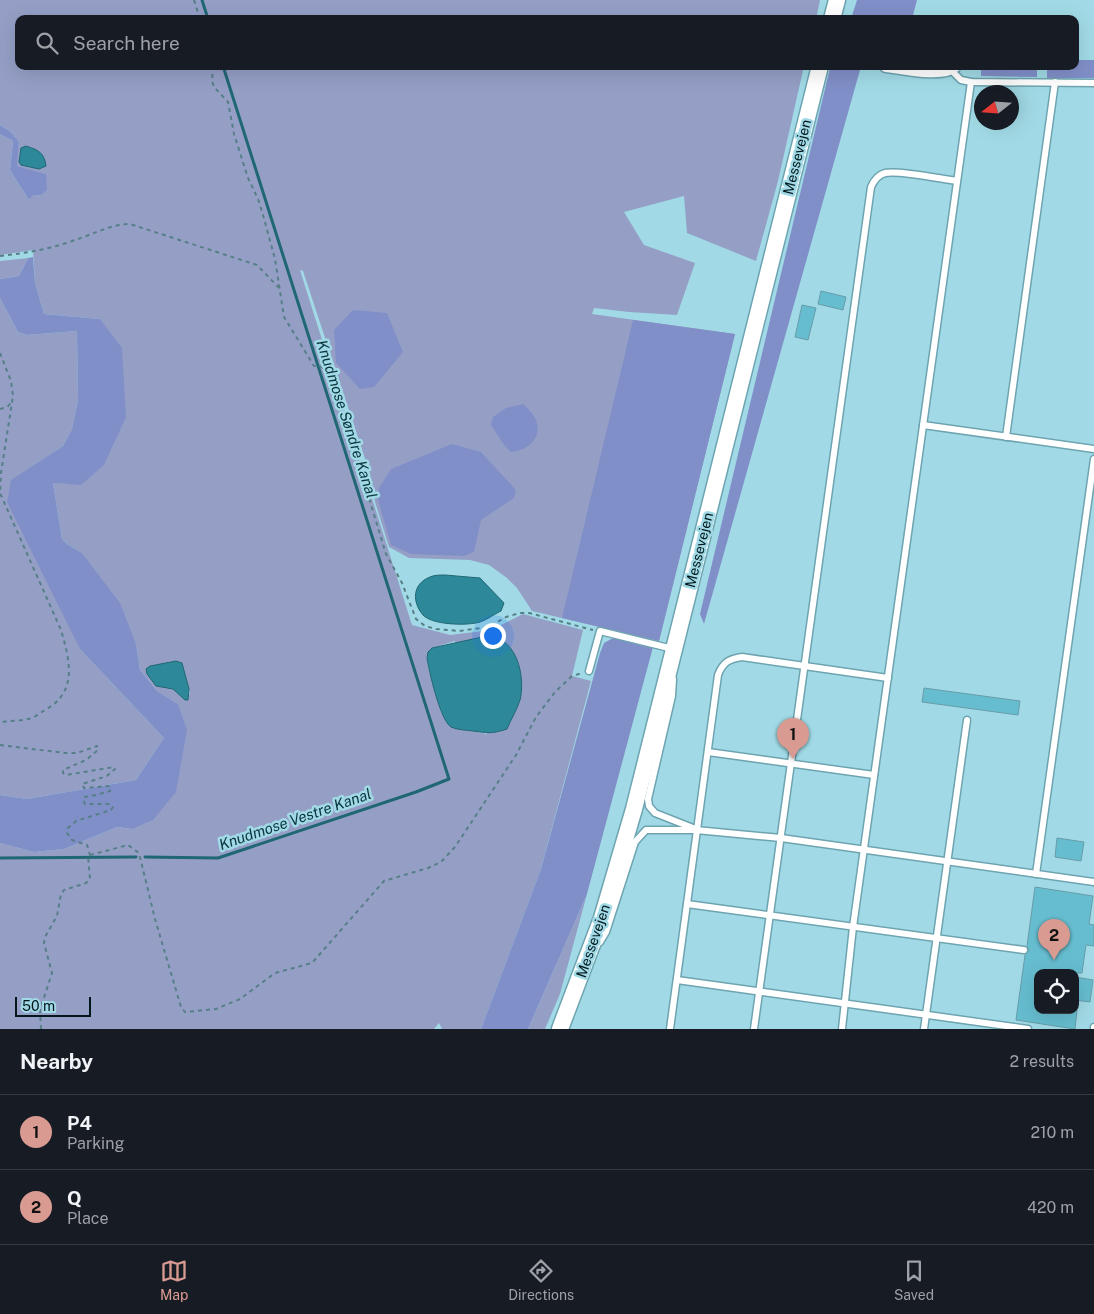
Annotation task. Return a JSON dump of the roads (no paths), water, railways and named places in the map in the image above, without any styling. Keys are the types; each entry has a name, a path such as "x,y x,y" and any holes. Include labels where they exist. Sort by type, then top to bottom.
{"main road":[{"path":"833,15 837,0"},
{"name":"Messevejen","path":"560,1029 585,966 619,865 675,649 819,70"}],"street":[{"path":"926,70 938,72 946,70"}],"lane":[{"path":"954,70 960,80 971,82 1094,83"},
{"path":"842,1029 853,927 971,82"},
{"path":"1006,437 1055,82"},
{"path":"754,1029 871,187 879,175 894,172 957,181"},
{"path":"923,426 1094,449"},
{"path":"1036,874 1094,459"},
{"path":"589,671 600,631 675,649 672,696 648,799 649,806 655,813 696,830"},
{"path":"670,1029 696,830 718,675 721,666 726,661 742,657 888,678"},
{"path":"924,1029 967,720"},
{"path":"708,752 874,775"},
{"path":"585,966 606,932 635,842 646,830 696,830 781,838 1094,882"},
{"path":"687,904 1024,950"},
{"path":"677,980 1028,1029"}],"waterway":[{"name":"Knudmose Søndre Kanal","path":"202,0 207,15"},
{"name":"Knudmose Søndre Kanal","path":"145,857 218,858 416,792 449,779 224,70"},
{"name":"Knudmose Vestre Kanal","path":"0,858 136,857"}],"place":[{"name":"P4","path":"793,759"},
{"name":"Q","path":"1054,960"}]}
